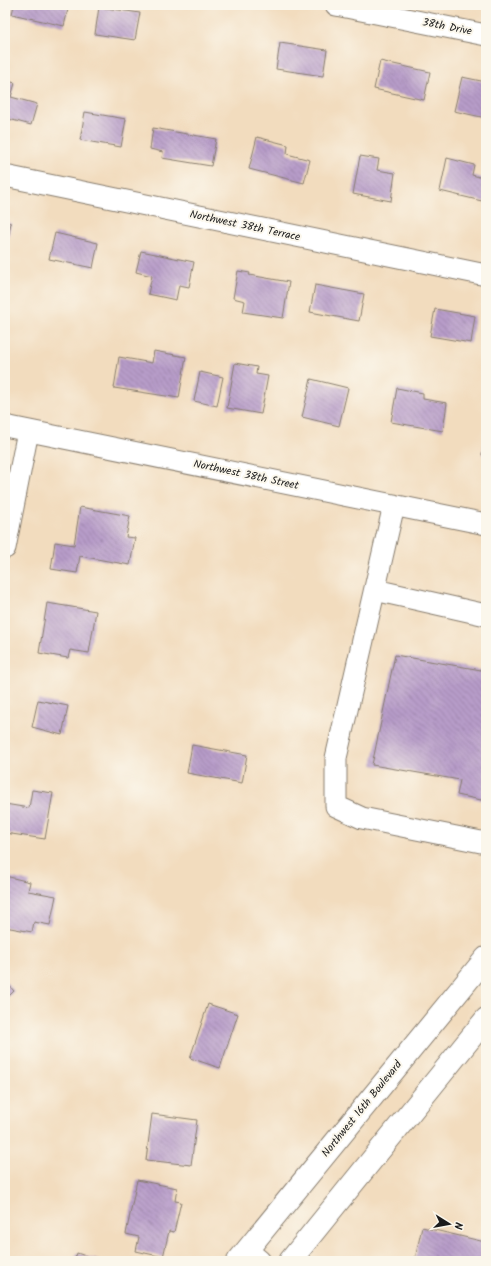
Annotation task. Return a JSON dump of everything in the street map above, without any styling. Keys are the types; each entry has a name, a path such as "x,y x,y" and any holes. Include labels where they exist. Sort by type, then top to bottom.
{"main road":[{"name":"Northwest 16th Boulevard","path":"249,1257 486,958"},
{"path":"290,1261 486,1019"}],"street":[{"name":"38th Drive","path":"336,5 486,35"},
{"name":"Northwest 38th Terrace","path":"5,176 486,275"},
{"name":"Northwest 38th Street","path":"5,426 486,524"},
{"path":"5,548 28,431"},
{"path":"394,506 336,758 336,806 362,818 486,843"},
{"path":"375,590 486,615"}],"building":[{"path":"14,5 69,5 64,26 12,14"},
{"path":"99,7 140,13 135,40 95,34"},
{"path":"280,43 327,50 323,76 276,69"},
{"path":"380,61 430,72 424,100 374,89"},
{"path":"462,77 486,82 486,118 454,111"},
{"path":"5,80 15,83 11,97 37,104 31,125 5,118"},
{"path":"85,112 126,119 121,147 80,140"},
{"path":"153,128 216,139 211,166 162,158 163,152 150,149"},
{"path":"257,137 288,145 287,154 310,160 304,183 249,169"},
{"path":"360,156 379,159 377,170 395,173 391,201 353,194"},
{"path":"447,158 474,165 472,175 486,179 486,202 440,191"},
{"path":"5,222 11,223 6,248 5,247"},
{"path":"55,233 98,243 93,268 49,259"},
{"path":"141,251 194,262 189,287 179,285 176,300 148,294 152,276 136,272"},
{"path":"238,271 250,273 249,275 289,282 283,318 243,312 245,301 233,298"},
{"path":"315,285 364,294 359,321 310,312"},
{"path":"435,309 475,316 471,343 430,336"},
{"path":"154,351 186,357 179,398 114,388 119,357 152,363"},
{"path":"235,363 257,367 256,374 268,376 261,414 227,408"},
{"path":"200,372 223,377 217,406 194,401"},
{"path":"311,379 348,388 339,426 302,417"},
{"path":"397,388 423,393 423,399 447,403 443,431 391,422"},
{"path":"485,435 486,455 482,455"},
{"path":"80,507 130,516 126,537 135,538 130,565 80,556 77,573 51,569 55,542 74,545"},
{"path":"47,603 96,611 89,653 70,650 68,658 39,653"},
{"path":"485,652 486,801 457,795 460,780 372,765 395,655 481,670"},
{"path":"38,700 68,706 62,735 32,727"},
{"path":"192,745 247,755 242,783 187,773"},
{"path":"32,790 53,793 45,839 5,833 5,804 29,808"},
{"path":"5,876 30,882 28,891 56,896 50,925 34,922 32,932 5,927"},
{"path":"5,981 14,991 5,1000"},
{"path":"208,1004 238,1014 220,1068 190,1058"},
{"path":"152,1114 197,1120 191,1165 146,1160"},
{"path":"137,1180 177,1188 175,1201 181,1202 174,1232 169,1231 163,1257 136,1251 139,1237 126,1234"},
{"path":"422,1227 485,1242 481,1261 425,1261 415,1259"},
{"path":"77,1253 100,1261 74,1261"}]}
